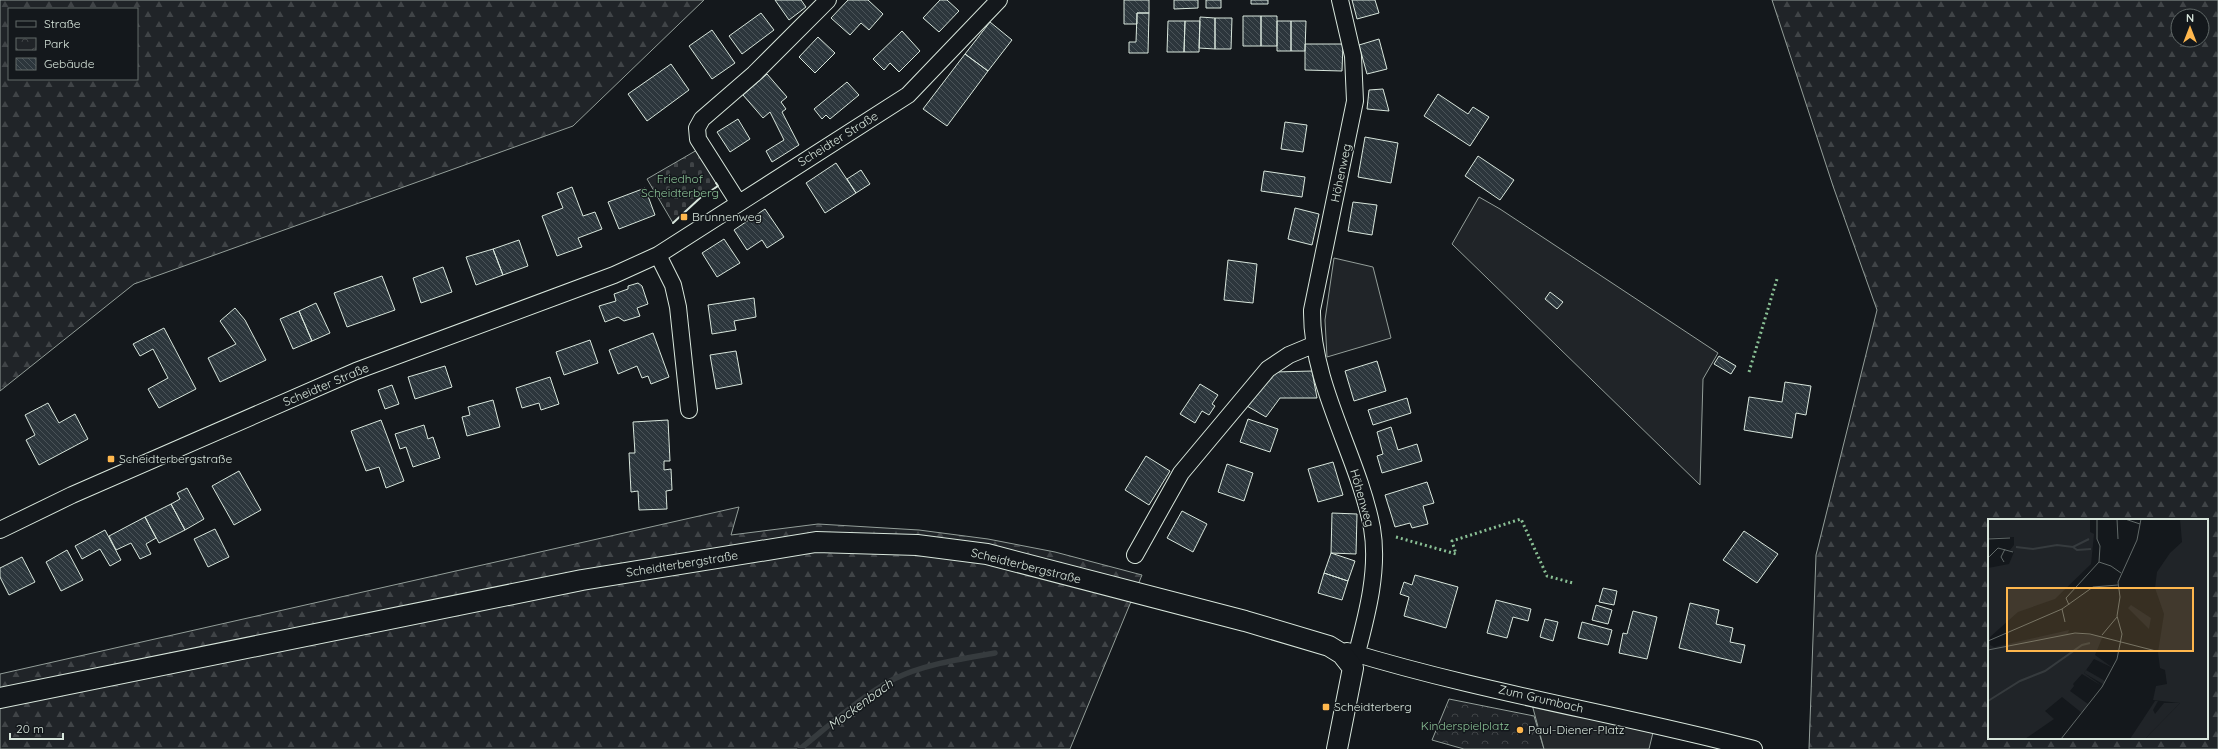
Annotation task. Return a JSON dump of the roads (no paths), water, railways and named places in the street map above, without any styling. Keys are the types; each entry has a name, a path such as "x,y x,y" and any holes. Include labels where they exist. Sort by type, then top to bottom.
{"street":[{"path":"738,202 698,139 697,128 702,119 754,74 828,0"},
{"name":"Scheidter Straße","path":"0,530 72,495 356,371 614,275 658,255 738,202 908,95 999,0"},
{"name":"Höhenweg","path":"1337,749 1372,578 1374,554 1372,528 1313,345 1312,310 1355,101 1353,56 1340,0"},
{"path":"658,255 673,285 678,307 689,410"},
{"path":"1135,555 1181,473 1268,369 1289,355 1313,345"},
{"name":"Scheidterbergstraße","path":"0,698 582,580 816,542 917,545 987,554 1093,583 1245,621 1329,646 1355,661"},
{"name":"Zum Grumbach","path":"1355,661 1655,724 1754,749"}],"waterway":[{"name":"Mockenbach","path":"800,749 869,694 894,679 918,669 995,653"}],"place":[{"name":"Brunnenweg","path":"684,217"},
{"name":"Scheidterbergstraße","path":"111,459"},
{"name":"Scheidterberg","path":"1326,707"},
{"name":"Paul-Diener-Platz","path":"1520,730"}],"park label":[{"name":"Friedhof Scheidterberg","path":"680,186"},
{"name":"Kinderspielplatz","path":"1465,726"}]}
